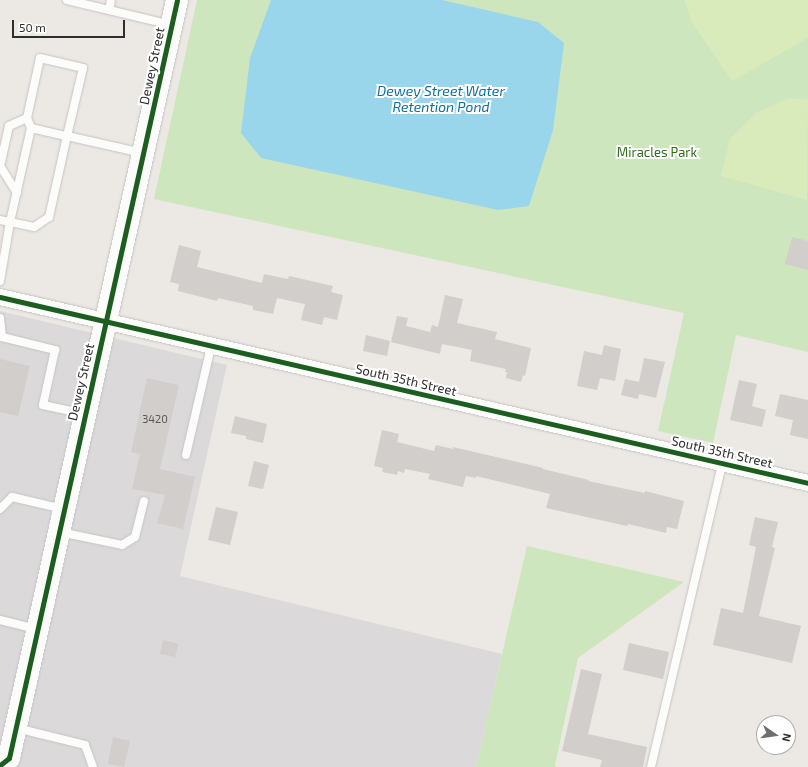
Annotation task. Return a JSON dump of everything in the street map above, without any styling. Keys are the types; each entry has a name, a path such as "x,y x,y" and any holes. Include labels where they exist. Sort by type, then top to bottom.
{"street":[{"name":"Dewey Street","path":"8,763 177,0"},
{"name":"South 35th Street","path":"0,297 105,323 808,483"}],"lane":[{"path":"67,0 172,25"},
{"path":"109,10 111,0"},
{"path":"0,220 10,222 34,227 49,218 83,68 40,58 27,118 31,128 10,222 0,281"},
{"path":"17,193 0,166 9,126 27,118"},
{"path":"31,128 144,153"},
{"path":"0,318 2,337 55,350 43,405 85,414"},
{"path":"186,455 211,347"},
{"path":"652,767 722,464"},
{"path":"0,509 12,497 64,509"},
{"path":"59,532 122,545 135,537 144,501"},
{"path":"0,620 38,629"},
{"path":"16,728 85,745 93,767"}],"shaded area":[{"path":"0,311 227,365 180,576 502,654 476,767 0,767"}],"green space":[{"name":"Miracles Park","path":"197,0 808,0 808,352 736,335 713,443 658,431 684,313 154,199"},
{"path":"684,0 808,0 808,38 732,81 692,23"},
{"path":"789,98 808,100 807,200 721,176 730,139 757,112"},
{"path":"527,546 684,582 578,658 555,765 556,767 476,767"}],"water":[{"name":"Dewey Street Water Retention Pond","path":"271,0 442,0 538,22 564,43 553,130 529,206 498,210 261,158 241,133 250,58"}],"building":[{"path":"792,237 808,241 808,270 785,264"},
{"path":"179,245 201,251 197,267 262,283 264,274 288,279 289,276 333,286 331,292 343,295 337,320 324,317 322,325 301,320 305,304 277,298 273,314 253,310 253,306 218,298 217,301 178,291 179,284 170,282"},
{"path":"445,295 463,299 457,323 497,332 495,339 531,348 525,376 523,375 521,382 506,378 506,369 470,361 472,350 442,344 440,354 391,342 397,316 408,318 406,326 430,332 432,325 438,327"},
{"path":"366,335 390,341 387,356 363,351"},
{"path":"604,345 621,349 615,381 600,378 597,390 577,386 584,351 602,355"},
{"path":"644,358 665,362 656,398 639,394 638,399 621,395 625,379 639,382"},
{"path":"0,359 30,366 18,416 0,412"},
{"path":"147,378 179,385 160,469 195,477 183,529 157,523 165,495 132,489 140,454 131,452"},
{"path":"739,380 757,384 752,406 766,410 762,427 730,420"},
{"path":"780,394 808,400 808,439 790,435 793,420 775,416"},
{"path":"235,416 267,424 263,443 246,439 246,436 231,433"},
{"path":"382,430 399,434 397,442 434,451 436,445 453,449 453,447 543,468 589,480 588,481 645,493 645,491 684,501 677,529 667,527 666,533 546,508 550,494 476,476 476,478 466,476 463,487 428,479 430,474 405,469 404,473 398,471 397,475 382,472 383,468 374,466"},
{"path":"254,461 269,465 263,489 248,486"},
{"path":"216,507 238,512 230,545 208,540"},
{"path":"755,517 778,522 772,547 775,548 759,616 801,626 792,663 713,645 721,608 743,613 756,547 749,545"},
{"path":"163,640 178,644 175,657 160,654"},
{"path":"629,643 669,652 663,679 623,670"},
{"path":"581,669 602,674 588,734 647,747 643,767 600,767 602,760 562,751"},
{"path":"113,737 130,741 124,767 108,764"}],"cycle path":[{"path":"0,765 9,758 177,0"},
{"path":"0,297 808,483"}]}
